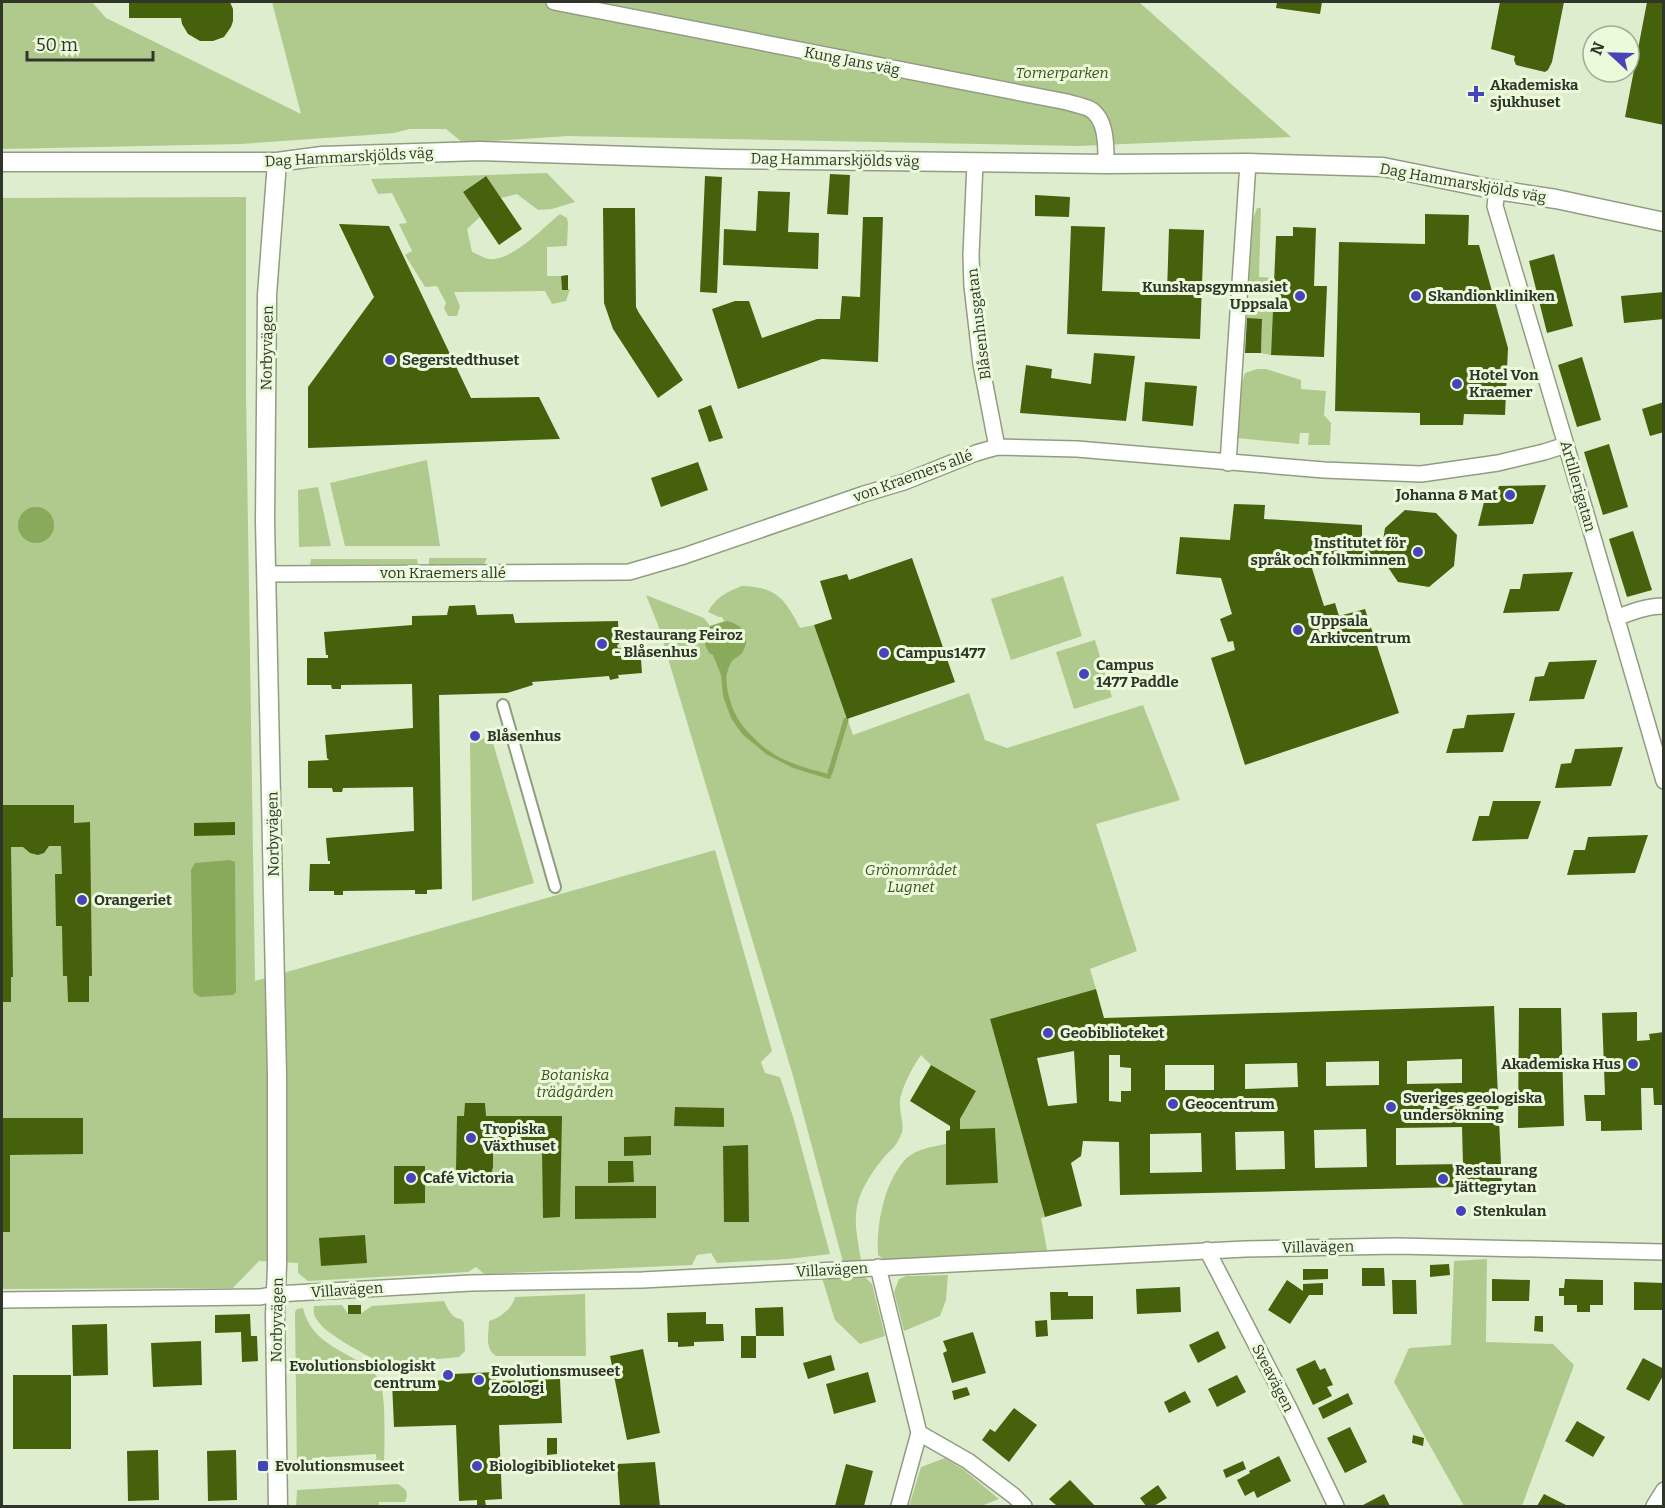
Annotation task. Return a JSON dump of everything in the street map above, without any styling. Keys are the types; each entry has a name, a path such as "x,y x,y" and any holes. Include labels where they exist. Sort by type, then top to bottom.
{"street":[{"name":"Kung Jans väg","path":"554,2 1067,102 1090,109 1100,118 1105,138 1106,164"},
{"name":"Dag Hammarskjölds väg","path":"2,162 277,162 322,156 480,151 734,159 975,163 1248,163 1383,167 1497,190 1556,199 1664,222"},
{"name":"Norbyvägen","path":"277,162 267,296 265,521 277,1076 278,1266 275,1316 278,1506"},
{"name":"Blåsenhusgatan","path":"975,163 972,286 981,364 997,447"},
{"path":"1228,463 1248,163"},
{"name":"Artillerigatan","path":"1497,190 1495,206 1664,781"},
{"name":"von Kraemers allé","path":"267,574 629,572 684,556 904,482 997,447 1077,449 1333,471 1421,474 1498,463 1566,445"},
{"path":"1616,618 1655,606 1664,606"},
{"path":"503,705 555,887"},
{"name":"Villavägen","path":"2,1300 260,1298 276,1294 471,1283 642,1280 1207,1250 1397,1246 1664,1252"},
{"name":"Sveavägen","path":"1207,1250 1290,1410 1336,1506"},
{"path":"878,1267 919,1433 899,1506"},
{"path":"919,1433 968,1461 1024,1506"},
{"path":"1654,1506 1664,1490"}],"green space":[{"name":"Tornerparken","path":"2,2 92,2 106,18 301,114 272,2 1139,2 1291,137 1078,146 568,136 463,143 446,129 410,129 394,133 240,144 2,149"},
{"path":"547,173 575,202 552,209 538,210 517,194 501,198 485,176 463,192 480,217 467,229 472,252 489,259 498,258 517,250 560,214 567,218 567,246 547,247 547,276 561,276 562,289 570,289 566,301 552,304 545,291 454,292 460,306 457,316 448,316 444,308 446,303 437,286 425,287 405,255 412,251 399,224 407,223 392,193 378,194 371,179"},
{"name":"Botaniska trädgården","path":"246,197 246,394 255,981 715,850 772,1051 761,1062 765,1073 780,1077 830,1254 717,1263 711,1253 697,1255 692,1265 486,1274 476,1267 468,1272 308,1281 298,1273 298,1263 259,1261 233,1288 2,1289 2,198"},
{"path":"1257,208 1261,208 1259,277 1274,278 1274,292 1246,288 1253,219"},
{"path":"1245,298 1273,300 1271,355 1261,353 1262,320 1247,318"},
{"path":"1266,369 1301,380 1301,389 1326,391 1324,415 1331,423 1330,445 1308,445 1309,433 1300,433 1299,444 1237,438 1240,389 1245,373"},
{"path":"427,460 440,546 345,546 330,483"},
{"path":"318,487 331,546 299,547 298,490"},
{"path":"429,558 487,558 484,564 429,565"},
{"path":"311,559 417,559 418,564 310,565"},
{"path":"1063,576 1082,636 1011,660 991,599"},
{"name":"Grönområdet Lugnet","path":"742,586 764,589 778,596 790,609 800,628 814,625 853,735 969,693 985,740 1007,748 1143,705 1180,800 1096,824 1137,951 1090,969 1096,989 990,1019 1045,1217 1041,1218 1047,1250 886,1261 878,1255 878,1231 886,1193 897,1170 913,1154 946,1144 947,1185 998,1183 995,1128 960,1129 960,1119 976,1091 931,1065 921,1055 904,1086 900,1100 902,1132 900,1138 872,1173 859,1200 856,1221 861,1261 843,1262 793,1076 658,625 646,595 704,618 710,626 724,621 722,617 708,612 714,602 726,593"},
{"name":"Campus 1477 Paddle","path":"1095,640 1112,697 1074,709 1056,652"},
{"path":"491,736 534,883 472,901 470,743"},
{"path":"1487,1259 1486,1342 1553,1344 1574,1365 1522,1506 1464,1506 1394,1382 1409,1348 1451,1345 1454,1261"},
{"path":"948,1275 946,1300 940,1316 904,1331 894,1292 899,1279 906,1276"},
{"path":"865,1277 872,1284 885,1336 860,1344 835,1320 822,1278"},
{"path":"585,1294 586,1356 496,1356 492,1353 488,1340 489,1321 505,1312 515,1297"},
{"path":"444,1301 453,1315 464,1323 465,1351 459,1357 380,1363 328,1332 317,1320 314,1312 314,1306 342,1305 348,1314 360,1314 372,1306"},
{"path":"303,1308 306,1318 317,1334 367,1367 379,1380 382,1387 385,1435 384,1468 377,1472 376,1454 312,1458 311,1473 297,1473 295,1312"},
{"path":"945,1458 964,1470 999,1499 981,1506 909,1506 921,1467"},
{"path":"398,1484 406,1490 405,1502 379,1502 379,1506 296,1506 297,1490"}],"shaded area":[{"path":"36,507 49,512 54,525 49,538 36,543 23,538 18,525 23,512"},
{"path":"727,621 739,626 746,638 744,650 731,662 727,673 730,700 741,723 758,742 782,759 830,773 831,778 793,768 766,754 742,734 731,718 723,696 721,675 713,655 709,653 705,645 705,636 710,626"},
{"path":"230,860 235,862 236,992 233,995 200,997 194,993 193,988 191,870 195,863"}],"building":[{"path":"129,2 230,2 233,9 233,21 224,37 213,41 200,41 188,34 181,18 129,18"},
{"path":"1277,2 1322,2 1320,14 1276,8"},
{"path":"1500,2 1564,2 1552,62 1548,70 1545,72 1516,65 1515,56 1491,49"},
{"path":"1647,2 1664,2 1664,125 1625,117 1631,84 1641,84 1641,33"},
{"path":"830,174 850,175 848,215 827,214"},
{"path":"486,176 522,229 499,245 463,192"},
{"path":"705,176 722,177 717,293 700,292"},
{"path":"758,191 790,192 788,232 819,233 818,269 723,265 724,229 756,231"},
{"path":"1035,195 1070,197 1069,217 1035,216"},
{"path":"603,208 635,208 636,307 683,380 658,398 613,329 604,303"},
{"name":"Skandionkliniken","path":"1425,214 1469,215 1468,245 1479,245 1508,348 1505,415 1464,414 1463,425 1420,425 1420,413 1335,411 1339,242 1425,244"},
{"path":"863,217 883,217 878,362 822,359 738,389 712,309 735,301 749,301 762,338 817,319 840,319 842,296 860,297"},
{"name":"Segerstedthuset","path":"339,224 389,226 471,398 539,397 560,439 308,448 308,387 374,297"},
{"path":"1071,226 1105,227 1102,291 1167,293 1169,229 1204,230 1200,339 1067,334"},
{"name":"Kunskapsgymnasiet Uppsala","path":"1293,227 1316,228 1314,286 1327,286 1324,357 1271,355 1276,236 1293,236"},
{"path":"1554,254 1573,326 1547,333 1529,261"},
{"path":"568,275 568,290 562,290 561,276"},
{"path":"1664,292 1664,319 1624,323 1621,296"},
{"path":"1247,318 1262,319 1261,353 1245,353"},
{"path":"1094,353 1135,356 1126,421 1020,413 1026,365 1052,369 1051,378 1091,384"},
{"path":"1582,357 1601,420 1577,427 1558,365"},
{"path":"1145,382 1197,386 1193,426 1142,421"},
{"path":"1664,402 1664,432 1650,436 1642,409"},
{"path":"711,405 723,438 709,442 698,410"},
{"path":"1609,444 1628,507 1603,515 1584,452"},
{"path":"698,462 708,490 661,507 651,478"},
{"path":"1546,485 1533,524 1478,526 1484,502 1494,502 1499,486"},
{"name":"Uppsala Arkivcentrum","path":"1234,504 1265,505 1264,519 1362,525 1362,545 1382,547 1385,528 1405,510 1436,513 1457,535 1454,566 1429,587 1398,582 1381,557 1360,555 1358,564 1320,560 1310,562 1324,606 1335,603 1339,616 1365,609 1399,713 1245,765 1211,658 1235,650 1233,641 1228,642 1220,619 1232,614 1221,578 1176,574 1180,537 1230,540"},
{"path":"1633,531 1652,590 1627,597 1609,539"},
{"name":"Campus1477","path":"912,558 955,682 847,719 814,625 832,619 820,581 847,574 849,580"},
{"path":"1573,572 1559,611 1503,613 1510,589 1520,589 1523,574"},
{"name":"Blåsenhus","path":"475,605 477,615 513,614 515,623 618,621 618,648 640,646 642,673 618,675 619,678 610,680 609,676 532,682 533,685 507,693 439,695 442,889 427,890 427,894 415,894 415,890 343,891 343,895 334,895 334,891 309,891 310,864 330,864 326,838 414,831 413,787 343,788 342,792 333,792 332,788 308,788 308,761 329,760 325,735 413,728 412,684 341,685 341,689 332,689 331,685 307,685 307,658 328,658 324,632 412,625 412,616 447,615 449,606"},
{"path":"1597,660 1584,699 1529,701 1535,677 1544,676 1549,662"},
{"path":"1515,713 1503,752 1446,753 1453,729 1464,728 1467,715"},
{"path":"1623,747 1611,786 1555,788 1561,764 1571,763 1575,749"},
{"path":"1493,801 1541,801 1528,839 1472,841 1479,816 1489,816"},
{"path":"2,805 74,805 74,823 90,822 92,976 89,976 89,1002 68,1002 67,976 63,976 62,926 56,926 55,874 62,874 61,846 49,846 44,853 38,855 30,853 23,847 11,847 13,977 11,977 11,1002 2,1002"},
{"path":"235,822 235,835 194,836 194,823"},
{"path":"1648,835 1635,873 1567,875 1574,850 1585,850 1588,837"},
{"path":"1096,989 1104,1018 1494,1006 1502,1186 1120,1195 1119,1142 1083,1141 1081,1156 1071,1163 1082,1206 1045,1217 990,1019","holes":["1074,1051 1077,1103 1048,1106 1037,1058","1109,1055 1120,1055 1120,1067 1131,1068 1131,1091 1121,1091 1121,1102 1109,1101","1462,1059 1462,1083 1407,1084 1407,1061","1379,1061 1379,1085 1326,1086 1326,1062","1297,1063 1298,1087 1245,1089 1245,1064","1165,1065 1214,1065 1214,1090 1165,1090","1462,1127 1463,1164 1396,1165 1396,1128","1366,1129 1367,1167 1315,1168 1314,1130","1284,1131 1285,1169 1236,1170 1235,1132","1201,1133 1202,1172 1150,1173 1150,1134"]},
{"name":"Sveriges geologiska undersökning","path":"1519,1008 1561,1008 1564,1126 1518,1128"},
{"name":"Akademiska Hus","path":"1637,1012 1637,1041 1650,1040 1649,1034 1664,1032 1664,1105 1654,1105 1653,1088 1641,1088 1642,1130 1601,1131 1601,1121 1586,1121 1584,1095 1605,1095 1602,1013"},
{"path":"931,1065 976,1091 960,1119 960,1129 995,1128 998,1183 946,1185 946,1131 950,1130 950,1126 910,1101"},
{"name":"Tropiska Växthuset","path":"465,1103 485,1103 486,1116 562,1116 560,1217 543,1218 542,1149 493,1149 491,1175 478,1183 470,1182 460,1176 456,1170 457,1116 464,1116"},
{"path":"675,1107 724,1108 724,1127 674,1126"},
{"path":"2,1118 83,1118 83,1154 10,1155 10,1232 2,1232"},
{"path":"651,1136 651,1155 624,1156 624,1137"},
{"path":"748,1145 749,1222 724,1222 723,1146"},
{"path":"608,1161 633,1161 634,1182 608,1183"},
{"path":"394,1166 425,1166 425,1203 394,1204"},
{"path":"575,1186 656,1186 656,1218 575,1219"},
{"path":"365,1235 367,1263 321,1266 319,1238"},
{"path":"1449,1264 1450,1275 1430,1277 1430,1265"},
{"path":"1362,1268 1384,1268 1385,1286 1362,1286"},
{"path":"1303,1269 1328,1269 1328,1279 1303,1280"},
{"path":"1492,1279 1530,1280 1529,1301 1492,1301"},
{"path":"1565,1279 1603,1280 1603,1305 1590,1305 1590,1312 1577,1312 1577,1305 1564,1305 1564,1296 1559,1296 1559,1288 1564,1288"},
{"path":"1287,1280 1303,1291 1303,1284 1323,1283 1323,1295 1309,1295 1290,1324 1268,1310"},
{"path":"1392,1280 1416,1280 1417,1314 1393,1314"},
{"path":"1634,1282 1664,1283 1664,1310 1634,1310"},
{"path":"1180,1287 1181,1312 1137,1314 1136,1289"},
{"path":"1050,1292 1068,1292 1068,1296 1093,1296 1093,1319 1051,1320"},
{"path":"348,1305 361,1305 361,1314 348,1314"},
{"path":"783,1307 784,1336 756,1336 755,1308"},
{"path":"706,1312 706,1324 723,1324 724,1341 694,1342 694,1346 678,1347 678,1342 668,1342 667,1313"},
{"path":"250,1314 251,1336 257,1336 258,1361 242,1362 241,1332 215,1333 215,1315"},
{"path":"1535,1316 1543,1316 1543,1332 1534,1331"},
{"path":"1047,1320 1048,1336 1036,1337 1035,1321"},
{"path":"107,1324 108,1375 73,1376 72,1325"},
{"path":"1218,1331 1226,1348 1198,1363 1189,1345"},
{"path":"973,1332 986,1373 952,1383 943,1353 947,1351 943,1341"},
{"path":"741,1336 756,1336 756,1358 741,1358"},
{"path":"201,1341 202,1385 153,1387 151,1343"},
{"path":"643,1349 660,1433 627,1440 610,1356"},
{"path":"831,1355 835,1370 808,1379 803,1363"},
{"path":"1643,1358 1664,1369 1664,1374 1649,1401 1626,1389"},
{"path":"1315,1360 1320,1370 1325,1368 1333,1385 1327,1387 1332,1396 1313,1405 1296,1369"},
{"path":"496,1372 496,1381 560,1379 562,1423 499,1425 502,1499 485,1500 486,1506 477,1506 477,1500 459,1501 456,1425 394,1427 392,1382 453,1380 453,1374"},
{"path":"868,1372 876,1402 834,1414 826,1384"},
{"path":"13,1375 71,1375 71,1449 13,1449"},
{"path":"1237,1375 1246,1392 1217,1407 1208,1389"},
{"path":"967,1387 970,1395 954,1400 952,1391"},
{"path":"1185,1391 1191,1402 1169,1413 1164,1402"},
{"path":"1348,1393 1353,1404 1323,1419 1318,1408"},
{"path":"1014,1408 1037,1425 1009,1462 982,1440 990,1429 995,1432"},
{"path":"1577,1421 1605,1437 1593,1457 1565,1441"},
{"path":"1350,1427 1367,1462 1345,1473 1327,1438"},
{"path":"1413,1435 1424,1438 1423,1446 1412,1443"},
{"path":"547,1438 557,1438 557,1454 547,1455"},
{"path":"158,1450 159,1500 128,1501 127,1451"},
{"path":"236,1450 237,1500 208,1501 207,1451"},
{"path":"1279,1456 1291,1481 1257,1498 1254,1491 1245,1496 1237,1480 1250,1473 1249,1471"},
{"path":"1243,1461 1246,1469 1226,1478 1223,1470"},
{"path":"655,1462 660,1506 620,1506 617,1464"},
{"path":"846,1464 873,1471 864,1506 835,1506"},
{"path":"1070,1480 1095,1506 1057,1506 1049,1499"},
{"path":"1158,1485 1167,1498 1154,1506 1146,1506 1140,1498"},
{"path":"1384,1494 1390,1506 1361,1506"},
{"path":"1544,1494 1568,1506 1537,1506"}],"waterway":[{"path":"830,773 846,720"}],"place":[{"name":"Akademiska sjukhuset","path":"1476,94"},
{"name":"Kunskapsgymnasiet Uppsala","path":"1300,296"},
{"name":"Skandionkliniken","path":"1416,296"},
{"name":"Segerstedthuset","path":"390,360"},
{"name":"Hotel Von Kraemer","path":"1457,384"},
{"name":"Johanna & Mat","path":"1510,495"},
{"name":"Institutet för språk och folkminnen","path":"1418,552"},
{"name":"Uppsala Arkivcentrum","path":"1298,630"},
{"name":"Restaurang Feiroz - Blåsenhus","path":"602,644"},
{"name":"Campus1477","path":"884,653"},
{"name":"Campus 1477 Paddle","path":"1084,674"},
{"name":"Blåsenhus","path":"475,736"},
{"name":"Orangeriet","path":"82,900"},
{"name":"Geobiblioteket","path":"1048,1033"},
{"name":"Akademiska Hus","path":"1633,1064"},
{"name":"Geocentrum","path":"1173,1104"},
{"name":"Sveriges geologiska undersökning","path":"1391,1107"},
{"name":"Tropiska Växthuset","path":"471,1138"},
{"name":"Café Victoria","path":"411,1178"},
{"name":"Restaurang Jättegrytan","path":"1443,1179"},
{"name":"Stenkulan","path":"1461,1211"},
{"name":"Evolutionsbiologiskt centrum","path":"448,1375"},
{"name":"Evolutionsmuseet Zoologi","path":"479,1380"},
{"name":"Evolutionsmuseet","path":"263,1466"},
{"name":"Biologibiblioteket","path":"477,1466"}]}
